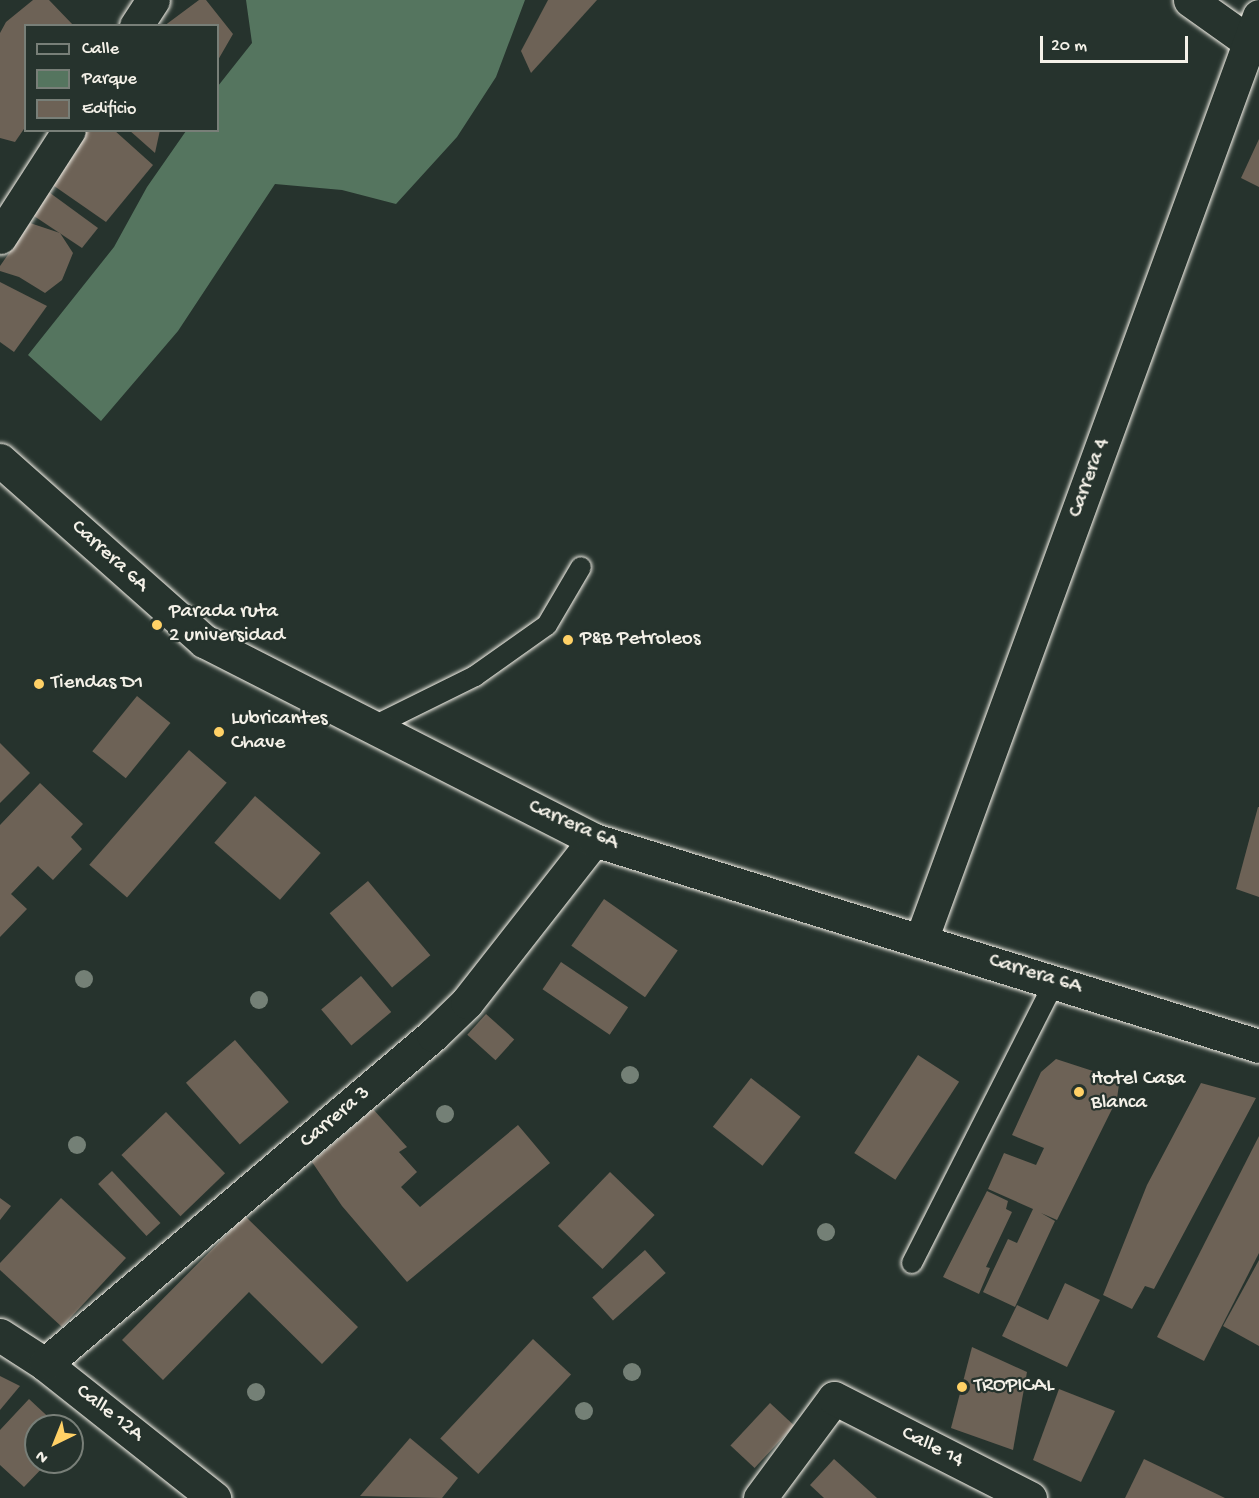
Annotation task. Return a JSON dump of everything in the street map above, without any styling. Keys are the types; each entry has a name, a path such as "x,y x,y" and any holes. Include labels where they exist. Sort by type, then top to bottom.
{"main road":[{"path":"137,24 153,0"},
{"path":"1191,0 1256,36"},
{"name":"Carrera 4","path":"921,940 1256,36"},
{"path":"0,237 68,132"},
{"name":"Carrera 6A","path":"0,460 204,641 594,840 1259,1046"},
{"name":"Carrera 3","path":"45,1364 433,1035 468,1002 594,840"},
{"name":"Calle 12A","path":"0,1335 45,1364 214,1498"},
{"name":"Calle 14","path":"760,1498 834,1398 1029,1498"}],"lane":[{"path":"372,726 475,676 547,625 580,567"},
{"path":"912,1263 1055,981"}],"green space":[{"path":"246,0 525,0 496,77 457,137 396,204 342,190 275,184 178,331 101,421 28,355 114,247 147,187 185,132 219,132 219,85 252,43"}],"building":[{"path":"33,0 49,0 72,24 24,24 24,129 15,142 0,138 0,33 6,22"},
{"path":"199,0 206,0 233,34 219,58 219,24 167,24"},
{"path":"548,0 597,0 531,73 521,51"},
{"path":"84,132 116,132 153,165 106,222 47,181"},
{"path":"131,132 160,132 155,153"},
{"path":"1259,139 1259,187 1241,178"},
{"path":"46,190 98,228 82,248 34,216"},
{"path":"30,223 60,233 73,253 62,280 45,293 19,277 0,271 0,266"},
{"path":"0,282 47,306 14,352 0,342"},
{"path":"137,696 170,723 126,778 92,751"},
{"path":"0,743 30,773 0,803"},
{"path":"189,750 227,783 127,898 89,865"},
{"path":"40,783 83,824 71,837 82,849 53,880 38,866 11,894 27,909 0,937 0,825"},
{"path":"255,796 321,853 280,900 214,843"},
{"path":"1259,807 1259,897 1236,889"},
{"path":"368,881 430,955 392,987 330,913"},
{"path":"604,899 678,951 645,997 571,946"},
{"path":"561,962 628,1007 610,1035 543,989"},
{"path":"361,976 391,1012 351,1045 321,1009"},
{"path":"486,1014 514,1039 496,1060 467,1035"},
{"path":"235,1040 289,1102 240,1145 186,1083"},
{"path":"918,1055 959,1082 895,1180 854,1153"},
{"path":"1056,1059 1099,1073 1105,1082 1119,1084 1117,1099 1057,1220 1041,1213 1055,1221 1015,1307 983,1292 1008,1239 1017,1243 1033,1209 988,1189 1004,1153 1036,1165 1044,1148 1012,1135 1041,1072"},
{"path":"751,1078 801,1117 762,1166 713,1127"},
{"path":"1201,1083 1256,1098 1154,1289 1145,1286 1132,1309 1103,1295 1147,1185"},
{"path":"373,1109 407,1147 399,1152 417,1172 401,1187 420,1207 518,1125 550,1163 407,1282 342,1206 312,1162"},
{"path":"166,1112 225,1173 180,1216 121,1155"},
{"path":"1259,1136 1259,1253 1204,1361 1157,1337"},
{"path":"112,1171 160,1223 147,1236 98,1184"},
{"path":"610,1172 655,1215 602,1269 558,1226"},
{"path":"987,1191 1008,1201 1006,1209 1012,1212 986,1267 990,1268 979,1294 943,1277"},
{"path":"0,1198 11,1206 0,1220"},
{"path":"61,1198 126,1258 62,1327 0,1270 0,1263"},
{"path":"245,1216 358,1327 322,1364 249,1292 163,1380 122,1340"},
{"path":"645,1250 666,1273 613,1321 592,1298"},
{"path":"1259,1260 1259,1346 1223,1326"},
{"path":"1065,1283 1100,1300 1067,1367 1002,1336 1017,1305 1048,1320"},
{"path":"533,1339 571,1374 478,1474 440,1438"},
{"path":"972,1347 1027,1372 1013,1450 951,1428"},
{"path":"0,1376 20,1386 0,1410"},
{"path":"1059,1389 1115,1411 1081,1482 1033,1460"},
{"path":"29,1399 45,1414 24,1414 24,1474 36,1474 24,1487 0,1465 0,1430"},
{"path":"770,1403 794,1426 755,1468 730,1445"},
{"path":"410,1438 458,1478 442,1498 360,1496"},
{"path":"834,1459 877,1498 824,1498 810,1485"},
{"path":"1144,1459 1225,1498 1125,1498"}],"place":[{"name":"Parada ruta 2 universidad","path":"157,625"},
{"name":"P&B Petroleos","path":"568,640"},
{"name":"Tiendas D1","path":"39,684"},
{"name":"Lubricantes Chave","path":"219,732"},
{"name":"Hotel Casa Blanca","path":"1079,1092"},
{"name":"TROPICAL","path":"962,1387"}]}
